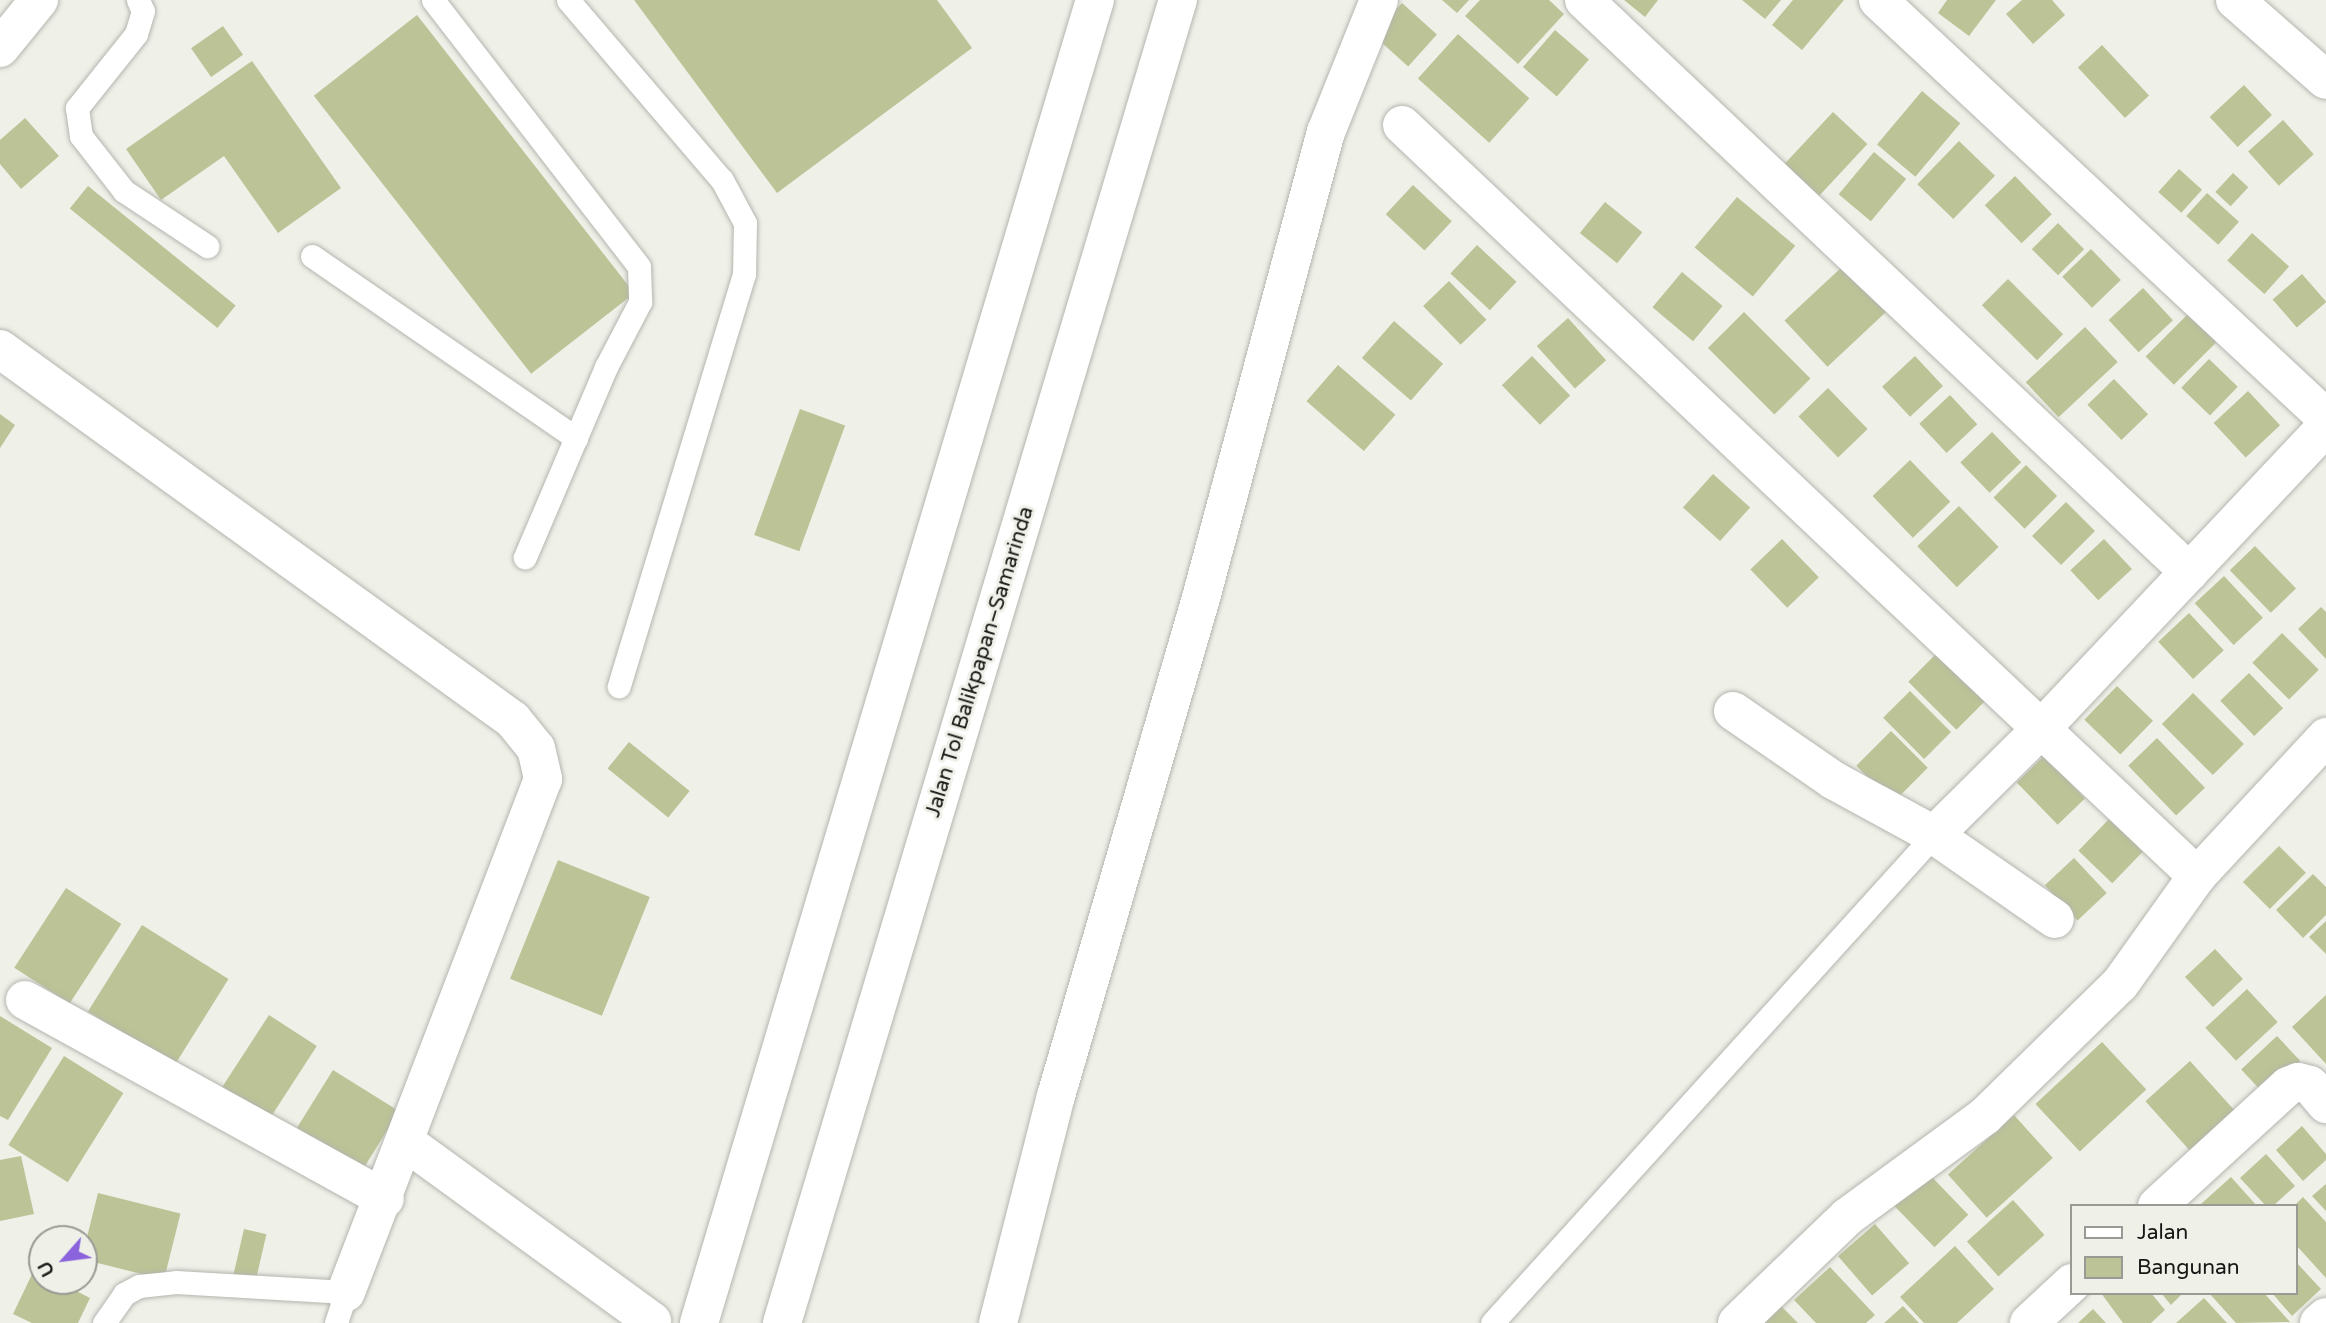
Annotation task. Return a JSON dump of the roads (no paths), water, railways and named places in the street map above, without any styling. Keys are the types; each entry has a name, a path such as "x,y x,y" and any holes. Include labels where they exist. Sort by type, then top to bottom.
{"main road":[{"path":"0,48 39,0"},
{"path":"699,1323 1095,0"},
{"name":"Jalan Tol Balikpapan–Samarinda","path":"782,1323 1178,0"},
{"path":"998,1323 1056,1096 1201,598 1326,132 1379,0"},
{"path":"1584,0 2189,572"},
{"path":"1878,0 2326,418"},
{"path":"2235,0 2326,80"},
{"path":"1402,125 2197,876"},
{"path":"0,349 513,720 537,748 543,779 407,1143 341,1308"},
{"path":"1934,835 2042,728 2326,427"},
{"path":"1734,711 1833,780 1934,835 2055,919"},
{"path":"1737,1323 1847,1217 1995,1106 2120,984 2197,876 2326,737"},
{"path":"25,1000 158,1078 385,1199"},
{"path":"2159,1204 2288,1086 2298,1082 2310,1085 2326,1104"},
{"path":"407,1143 652,1321"},
{"path":"2029,1323 2070,1285"},
{"path":"2319,1323 2326,1317"}],"lane":[{"path":"138,0 144,11 136,34 77,108 81,136 124,191 207,246"},
{"path":"433,0 639,267 640,302 576,438 525,557"},
{"path":"569,0 722,180 745,223 744,274 619,686"},
{"path":"312,256 576,438"},
{"path":"1492,1323 1934,835"},
{"path":"104,1323 124,1294 139,1286 176,1282 341,1308"}]}
